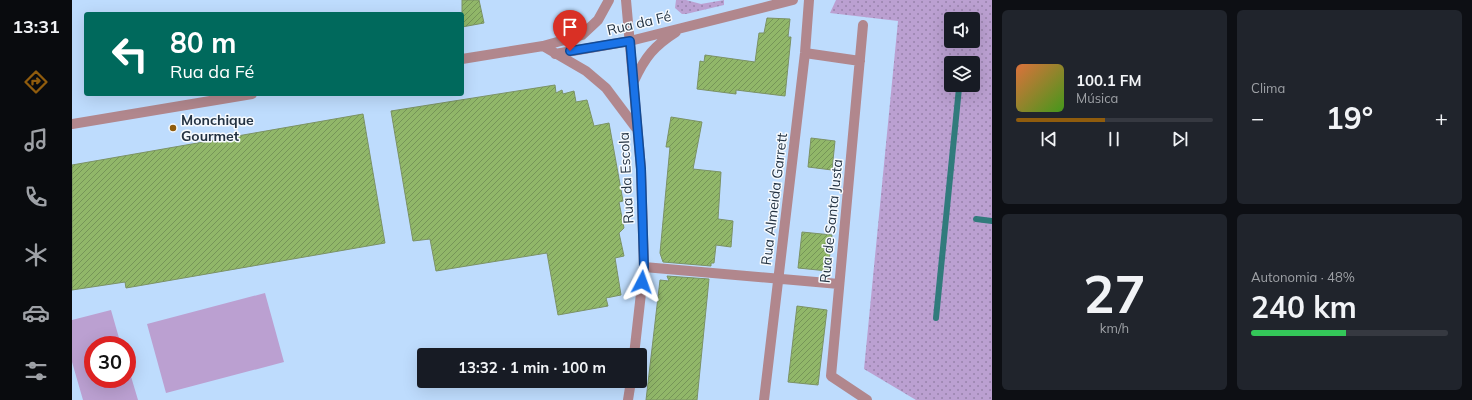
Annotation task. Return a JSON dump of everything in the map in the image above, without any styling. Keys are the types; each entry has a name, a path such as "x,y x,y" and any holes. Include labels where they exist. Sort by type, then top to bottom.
{"street":[{"name":"Rua da Fé","path":"464,59 543,46 582,35 598,20 609,0"},
{"name":"Rua da Escola","path":"626,0 641,169 644,267 635,348"},
{"name":"Rua da Fé","path":"555,54 630,41 793,0"},
{"name":"Rua Almeida Garrett","path":"764,400 805,53 809,0"},
{"name":"Rua de Santa Justa","path":"863,25 831,376 867,400"},
{"name":"Rua da Fé","path":"633,82 644,60 655,47 682,28"},
{"path":"543,46 586,71 606,88 637,130"},
{"path":"805,53 860,62"},
{"path":"72,124 240,96"},
{"path":"644,267 839,284"},
{"path":"628,400 629,388"}],"shaded area":[{"path":"676,0 686,0 701,4 724,0 724,5 682,14 675,8"},
{"path":"836,0 992,0 992,400 916,400 864,369 898,21 830,13"},
{"path":"265,293 284,362 166,393 147,324"},
{"path":"111,310 118,336 84,336 84,388 134,388 138,400 83,400 72,362 72,320"}],"building":[{"path":"462,0 479,0 484,23 464,27 464,12 462,12"},
{"path":"767,18 790,19 788,37 791,37 785,96 736,90 736,94 697,89 700,61 704,62 705,55 755,62 759,33 764,33"},
{"path":"555,85 556,93 562,90 563,94 574,91 576,102 587,100 594,126 609,123 623,201 619,202 624,228 619,233 624,256 615,258 621,295 606,298 608,306 558,315 547,253 436,271 430,239 413,241 391,111"},
{"path":"363,114 385,243 126,288 125,282 72,290 72,165"},
{"path":"671,117 702,122 693,169 721,172 718,219 733,221 731,247 716,245 714,263 711,263 711,266 663,262 660,253 670,147 666,147"},
{"path":"811,138 835,141 832,170 808,167"},
{"path":"802,232 832,235 828,271 798,268"},
{"path":"667,276 709,279 697,400 646,400 660,280 669,281"},
{"path":"797,306 827,310 818,385 788,382"}],"waterway":[{"path":"936,318 959,92"},
{"path":"976,219 992,221"}],"place":[{"name":"Monchique Gourmet","path":"173,128"}],"route":[{"path":"570,51 630,41 641,169 644,267 642,282"}]}
